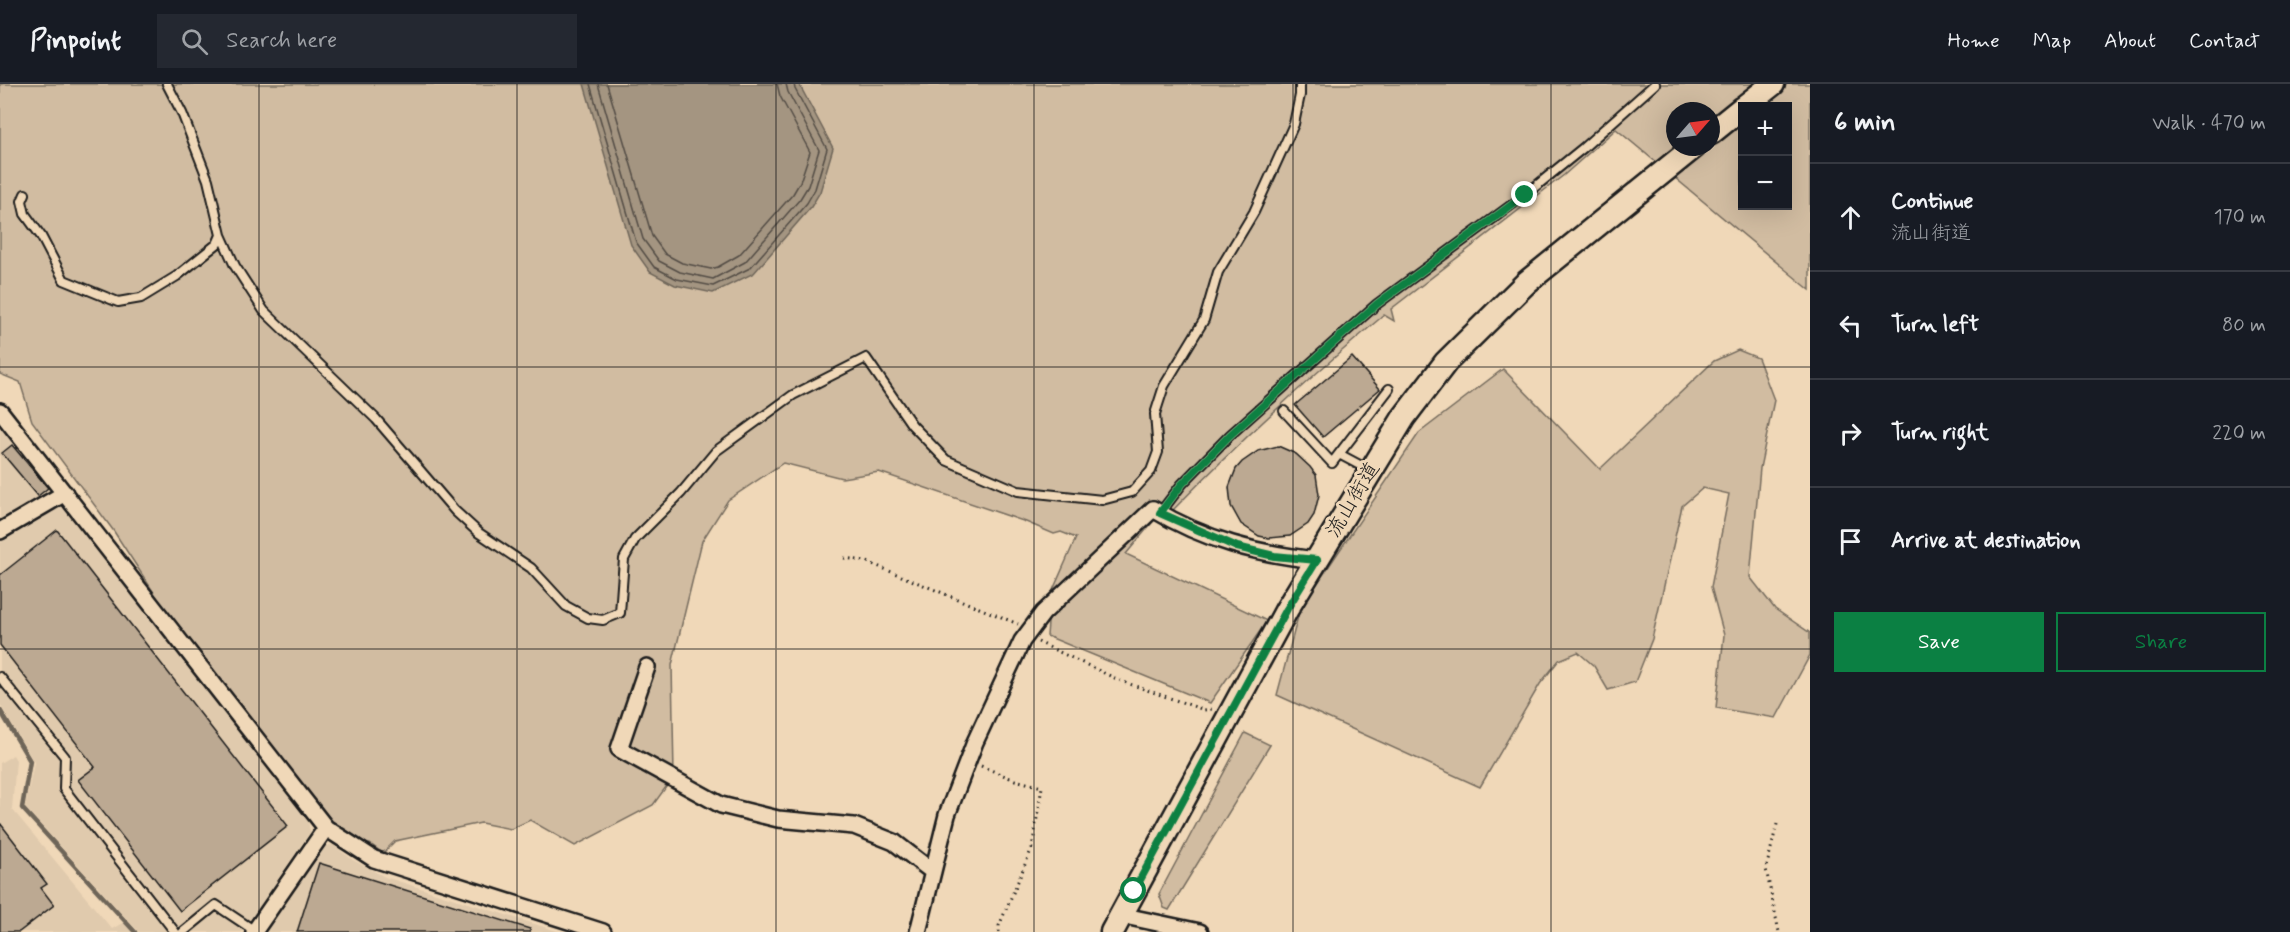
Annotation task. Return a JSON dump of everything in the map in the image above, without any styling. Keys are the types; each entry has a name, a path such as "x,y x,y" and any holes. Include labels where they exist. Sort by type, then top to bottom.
{"main road":[{"path":"1750,102 1773,84"},
{"path":"1720,127 1738,112"},
{"name":"流山街道","path":"1116,923 1287,609 1404,417 1446,362 1485,321 1527,282 1683,156"}],"street":[{"path":"0,411 326,828 374,858 603,932"},
{"path":"0,531 65,493"},
{"path":"918,932 947,815 968,760 1028,632 1043,613 1153,508 1237,547 1274,556 1317,560"},
{"path":"647,667 619,749 721,805 778,819 854,826 894,842 933,872"},
{"path":"254,932 326,828"},
{"path":"1116,923 1200,932"}],"lane":[{"path":"167,84 182,113 208,180 221,235 235,266 264,311 376,419 455,511 479,533 531,568 566,606 588,618 603,620 620,613 624,559 635,539 681,493 716,451 793,395 866,358 912,425 946,460 1018,491 1102,500 1132,492 1151,471 1158,452 1155,414 1164,386 1203,320 1218,272 1254,212 1294,124 1300,84"},
{"path":"1160,513 1182,484 1230,435 1377,304 1525,195 1583,148 1655,84"},
{"path":"25,194 22,201 25,214 41,236 64,280 118,302 141,298 177,276 217,244 221,235"},
{"path":"1284,411 1332,463 1389,388"},
{"path":"1339,454 1371,471"},
{"path":"0,677 64,757 64,789 175,932"},
{"path":"183,932 216,904 254,932"}],"path":[{"path":"844,558 865,561 1028,632 1121,681 1204,710 1234,707"},
{"path":"968,760 1015,780 1042,787 1032,848 999,926 999,932"},
{"path":"1777,824 1766,869 1779,932"}],"shaded area":[{"path":"0,84 1810,84 1810,290 1616,129 1564,175 1391,309 1394,321 1384,315 1356,338 1250,434 1173,510 1166,506 1126,554 1267,621 1210,703 1047,636 1050,597 1076,538 1061,532 1054,534 1026,522 879,472 842,478 783,463 728,500 702,541 672,665 674,776 653,805 575,846 530,820 511,829 481,823 395,841 383,853 370,844 345,846 190,648 113,530 32,421 20,382 0,374"},
{"path":"1738,350 1758,358 1774,400 1760,468 1750,577 1775,609 1810,633 1810,655 1776,718 1716,708 1724,635 1711,587 1729,494 1703,488 1682,506 1652,639 1635,682 1608,690 1594,666 1578,652 1559,660 1540,684 1480,787 1277,695 1300,609 1419,433 1503,369 1600,469 1714,361"},
{"path":"0,419 50,483 49,492 0,520"},
{"path":"59,507 69,509 307,814 310,832 242,932 139,932 25,807 34,762 0,704 0,542"},
{"path":"1245,733 1270,745 1169,910 1164,908 1159,894"},
{"path":"13,755 16,760 12,809 112,929 124,922 133,932 0,932 0,763"},
{"path":"333,845 353,860 385,877 560,932 264,932 323,846"}],"water":[{"path":"584,84 799,84 833,148 820,192 811,207 754,273 713,293 675,285 650,272 631,245"}],"building":[{"path":"1352,357 1380,389 1323,437 1295,405"},
{"path":"12,445 48,488 38,496 2,453"},
{"path":"1278,446 1296,454 1310,467 1316,475 1319,495 1314,515 1308,524 1290,536 1269,538 1259,536 1241,524 1231,506 1229,487 1236,469 1242,462 1258,451"},
{"path":"57,530 288,826 180,911 78,780 95,767 0,645 0,575"},
{"path":"0,823 47,884 41,888 54,905 19,932 0,932"},
{"path":"319,863 530,929 530,932 297,932"}],"waterway":[{"path":"0,710 30,761 22,808 135,932"}],"route":[{"path":"1134,891 1287,609 1317,560 1274,556 1237,547 1160,513 1182,484 1230,435 1377,304 1525,195"}]}
